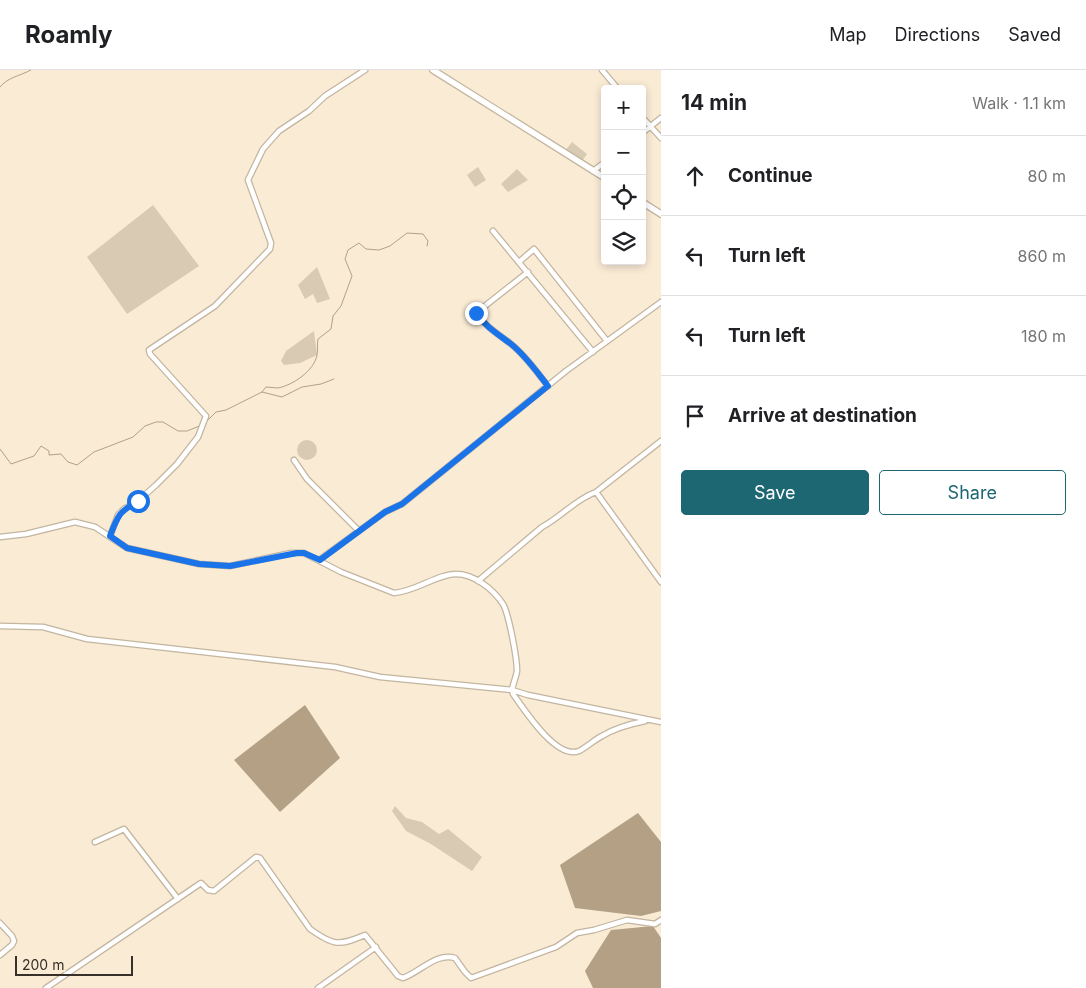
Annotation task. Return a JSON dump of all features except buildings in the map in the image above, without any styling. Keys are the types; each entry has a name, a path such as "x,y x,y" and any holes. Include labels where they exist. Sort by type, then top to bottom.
{"street":[{"path":"110,536 118,515 138,501 177,464 198,437 206,416 150,354 149,350 215,306 270,249 271,243 248,180 263,149 279,130 309,111 325,96 365,70"},
{"path":"433,70 601,176"},
{"path":"602,70 615,85"},
{"path":"646,130 661,118"},
{"path":"646,121 661,138"},
{"path":"593,171 601,165"},
{"path":"646,205 661,214"},
{"path":"493,231 592,352"},
{"path":"519,262 534,249 608,341"},
{"path":"528,272 476,313 490,329 525,357 548,386"},
{"path":"320,560 385,512 402,504 548,386 661,302"},
{"path":"478,580 542,527 553,522 585,496 596,492 661,441"},
{"path":"294,460 307,479 359,531"},
{"path":"596,492 661,582"},
{"path":"0,537 26,534 75,522 95,527 127,548 199,564 230,566 304,553 340,572 394,593 403,592 446,575 472,576 489,589 503,605 513,640 517,672 512,690 513,694 540,730 563,750 571,753 578,751 602,736 629,724 649,720"},
{"path":"0,626 43,627 87,639 335,667 380,677 512,690 528,695 661,722"},
{"path":"95,842 124,830 178,899"},
{"path":"49,987 201,883 208,890 214,891 256,857 260,858 310,929 321,938 335,944 348,942 365,935 398,976 403,978 434,961 448,956 455,958 471,978 556,947 577,933 627,920 655,924 661,920"},
{"path":"0,924 12,936 14,941 0,955"},
{"path":"318,988 376,947"}],"shaded area":[{"path":"572,142 587,154 582,161 565,151"},
{"path":"478,167 486,180 475,187 467,175"},
{"path":"517,169 528,180 508,192 501,184"},
{"path":"153,205 199,266 127,314 87,257"},
{"path":"317,267 330,299 317,303 313,294 305,299 298,285"},
{"path":"314,331 317,355 300,363 284,365 281,361 286,351"},
{"path":"307,440 314,443 317,450 314,457 307,460 300,457 297,450 300,443"},
{"path":"305,705 340,758 280,812 234,760"},
{"path":"395,806 406,818 422,822 439,834 448,829 482,857 472,871 431,844 406,831 392,811"},
{"path":"638,813 661,842 661,911 641,916 575,908 560,865"},
{"path":"653,926 661,938 661,988 593,988 585,971 611,930"}],"waterway":[{"path":"0,87 10,79 31,70"},
{"path":"262,392 266,387 278,388 290,384 312,366 317,355 318,339 331,329 333,316 341,306 352,276 345,259 348,250 359,243 366,249 379,250 390,246 407,233 423,234 428,241 427,246"},
{"path":"207,421 216,412 226,410 262,392 282,397 302,387 321,384 334,379"},
{"path":"0,449 11,464 34,456 41,446 49,451 49,455 61,454 68,462 77,465 94,452 133,437 145,426 156,422 163,422 178,431 187,431 202,425"}],"route":[{"path":"138,501 118,515 110,536 127,548 199,564 230,566 290,553 304,553 320,560 385,512 402,504 548,386 525,357 511,344 495,334 476,313"}]}
